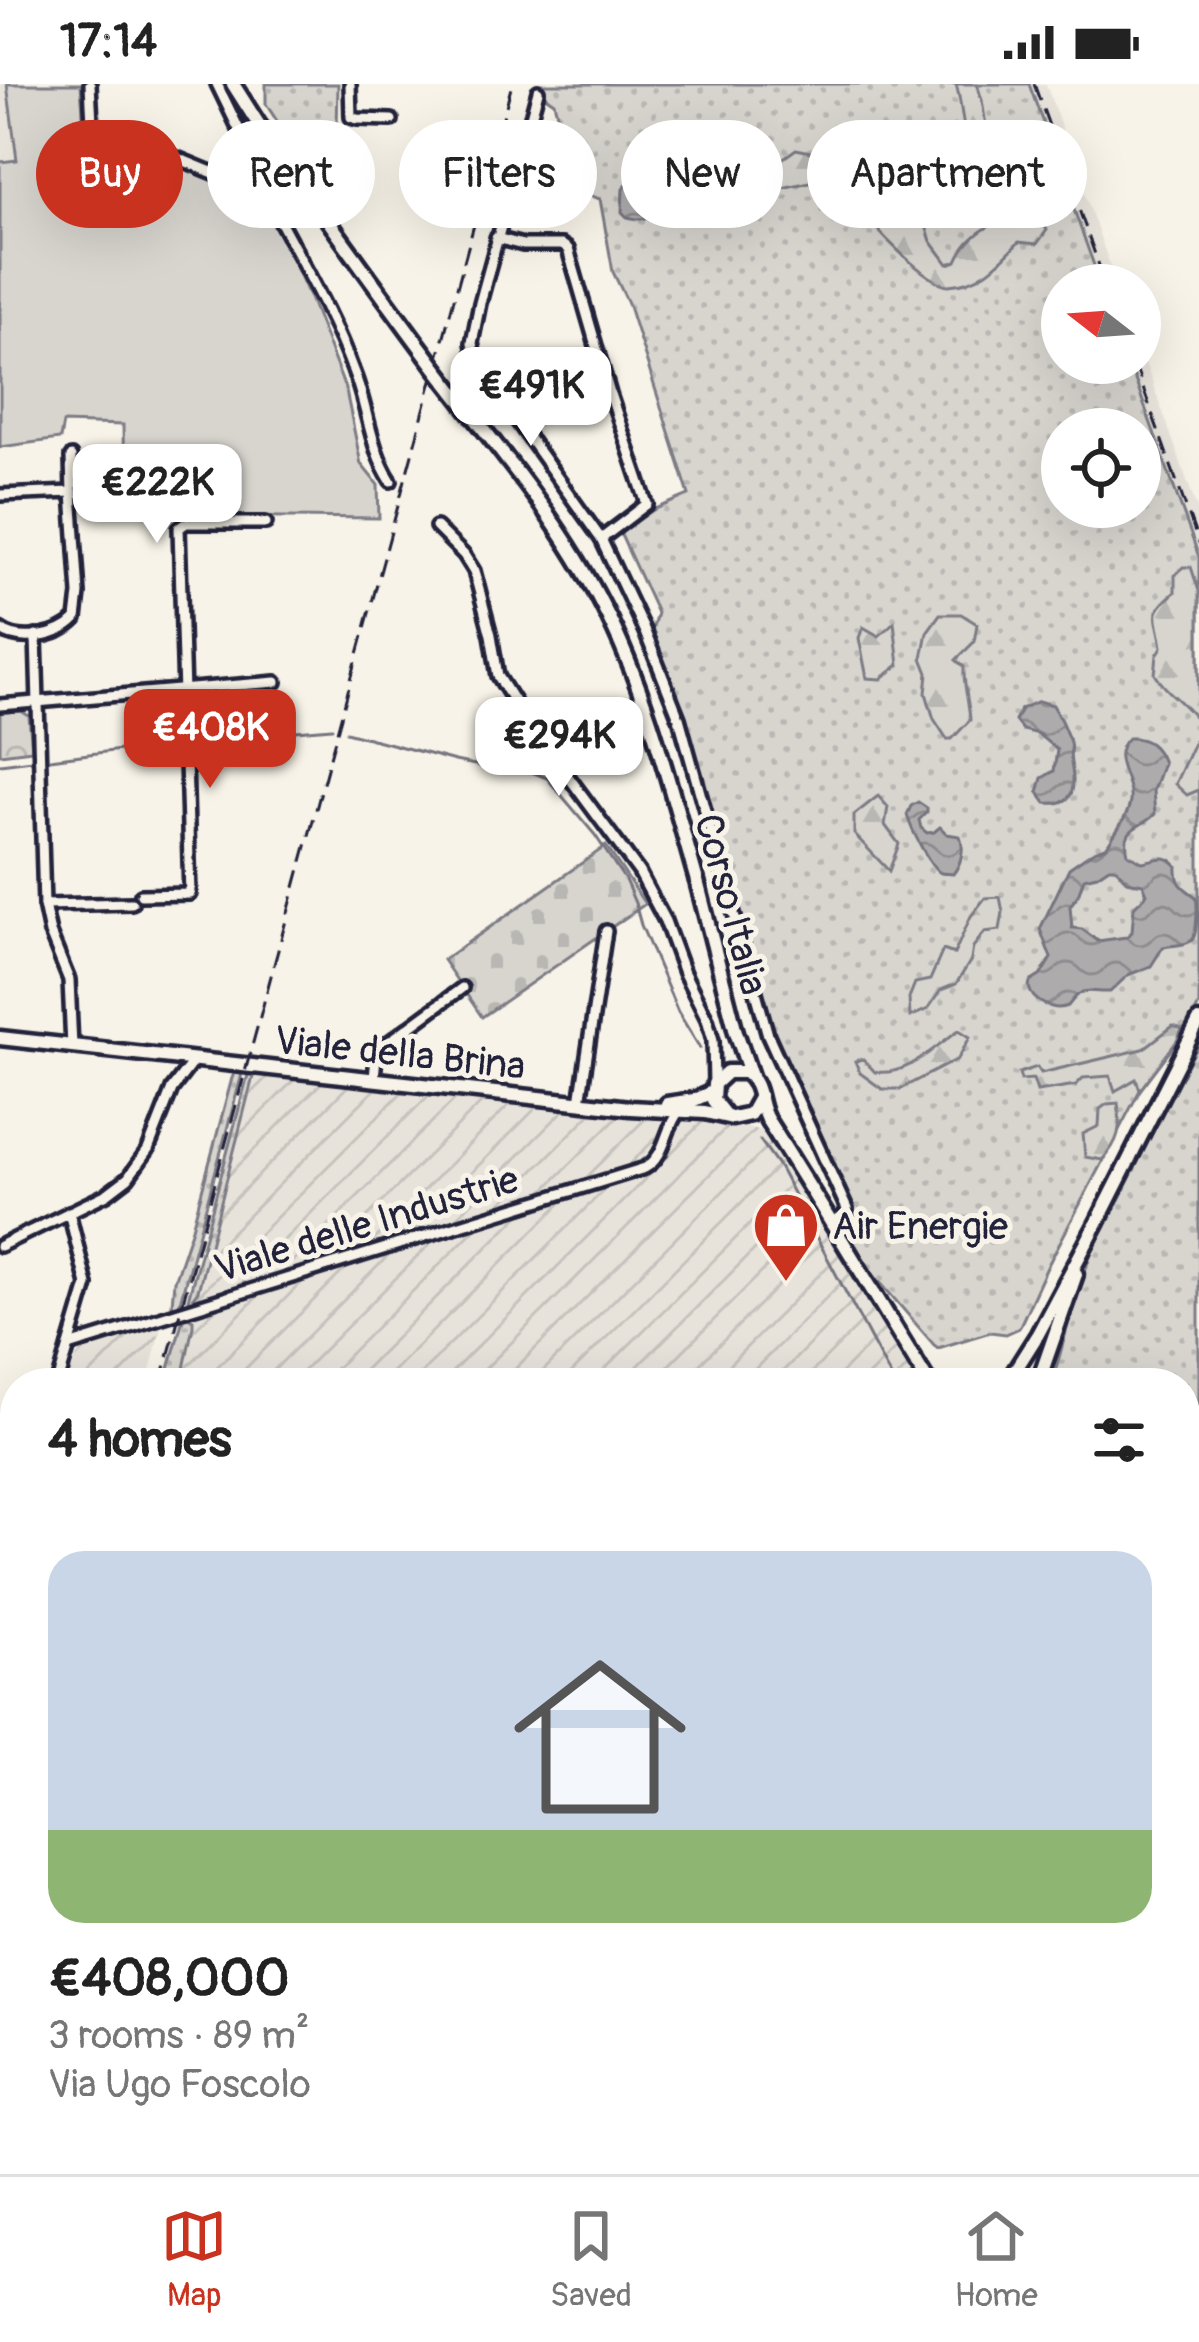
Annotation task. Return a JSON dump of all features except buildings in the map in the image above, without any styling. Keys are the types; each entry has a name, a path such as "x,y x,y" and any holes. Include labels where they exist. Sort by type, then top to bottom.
{"main road":[{"name":"Corso Italia","path":"233,84 574,553 633,670 751,1076"},
{"path":"1017,1368 1199,1021"},
{"path":"736,1032 730,1071 713,1088 715,1106 732,1117 750,1114 759,1098"},
{"name":"Viale della Brina","path":"0,1038 630,1108 676,1108 758,1124 781,1139"},
{"path":"730,1071 751,1076 758,1086 765,1118 921,1368"},
{"name":"Viale della Brina","path":"676,1108 713,1088"},
{"path":"1045,1368 1097,1223"}],"street":[{"path":"90,84 92,123 207,170"},
{"path":"217,84 234,120"},
{"path":"350,84 351,116 392,120"},
{"path":"538,91 472,343 477,365 601,539 645,632 679,718 768,1035 847,1209 831,1225"},
{"path":"284,228 332,317 391,481"},
{"path":"496,238 568,249 647,504 601,539"},
{"path":"0,628 17,638 36,636 70,626 76,619 71,457"},
{"path":"0,495 72,492"},
{"path":"44,905 190,894 180,525 266,523"},
{"path":"436,527 474,571 498,676 648,887 665,921 707,1019 713,1040 713,1088"},
{"path":"36,636 44,905 69,980 72,1047"},
{"path":"0,705 276,682"},
{"path":"580,1102 606,931"},
{"path":"374,1079 376,1056 382,1047 462,988"},
{"path":"157,1057 173,1073 172,1089"},
{"path":"0,1246 107,1194 139,1166 172,1089 194,1060"},
{"path":"712,1061 730,1071"},
{"name":"Viale delle Industrie","path":"69,1346 645,1168 662,1152 676,1108"},
{"path":"62,1368 87,1285 69,1212"}],"shaded area":[{"path":"0,84 7,84 17,161 0,162"},
{"path":"1029,84 1046,84 1059,120 1042,120"},
{"path":"1087,200 1110,264 1093,264 1081,228 1087,228"},
{"path":"1137,384 1153,384 1199,514 1199,557 1161,452 1161,408 1145,408"},
{"path":"254,1073 676,1122 710,1117 762,1131 776,1144 910,1368 184,1368 193,1326 184,1315 198,1291"},
{"path":"162,1323 151,1368 73,1368 77,1356 90,1345"}],"green space":[{"path":"7,84 81,84 83,120 36,120 36,228 183,228 183,166 207,175 207,228 279,228 346,391 361,464 378,485 379,518 185,516 185,491 124,491 123,425 63,423 60,439 0,447 0,162 17,160"},
{"path":"266,84 338,84 337,120 276,120 266,104"},
{"path":"540,84 1029,84 1042,120 807,120 807,228 1081,228 1093,264 1041,264 1041,384 1137,384 1145,408 1041,408 1041,528 1161,528 1161,452 1199,557 1199,1005 1140,1090 1019,1328 1006,1334 990,1332 938,1348 860,1259 843,1232 858,1218 773,1029 685,714 652,631 657,613 620,533 653,510 689,495 628,303 613,272 597,198 597,120 558,120 554,102 538,91"},
{"path":"956,84 977,84 985,120 963,120"},
{"path":"796,149 807,151 807,183 783,188 783,158"},
{"path":"876,228 927,228 948,264 957,261 971,240 987,228 1047,230 1037,244 1019,242 996,265 960,284 940,282 900,253"},
{"path":"1191,567 1199,591 1199,790 1187,795 1175,784 1196,738 1198,722 1155,674 1162,647 1158,611 1175,592 1175,575"},
{"path":"940,614 961,614 977,624 974,642 956,660 964,667 970,720 952,739 947,739 934,719 922,658 927,632"},
{"path":"894,622 899,665 881,679 867,678 859,638 863,627 879,636"},
{"path":"21,711 29,716 32,750 0,754 0,712"},
{"path":"878,796 888,807 885,825 899,844 889,871 854,834 854,815"},
{"path":"606,846 645,904 482,1017 443,960"},
{"path":"1000,897 1000,930 985,932 956,984 941,990 928,1009 910,1017 909,998 915,983 930,980 943,950 954,954 985,898"},
{"path":"1173,1026 1182,1029 1177,1041 1140,1090 1136,1079 1115,1091 1110,1076 1037,1091 1033,1079 1021,1080 1019,1073 1037,1067 1041,1073 1143,1049"},
{"path":"959,1030 970,1037 958,1059 900,1089 882,1089 860,1073 855,1061 863,1059 875,1072 899,1070"},
{"path":"1199,1043 1199,1368 1056,1368 1093,1247"},
{"path":"237,1069 242,1071 241,1078 178,1309 172,1304 174,1281"},
{"path":"254,1073 198,1291 186,1307 248,1075"},
{"path":"1118,1103 1116,1141 1102,1160 1085,1157 1083,1134 1099,1126 1100,1109"},
{"path":"184,1315 193,1320 184,1368 169,1368"}],"water":[{"path":"1039,701 1053,705 1070,742 1072,792 1056,803 1046,803 1038,792 1042,778 1054,771 1057,750 1015,721 1021,709"},
{"path":"1128,738 1146,741 1163,763 1153,791 1155,814 1130,833 1128,854 1142,862 1164,858 1177,866 1179,882 1196,897 1194,936 1187,943 1163,947 1151,966 1128,975 1110,992 1086,991 1068,1006 1050,1007 1034,997 1029,987 1051,958 1040,929 1069,868 1107,846 1127,814 1130,793 1120,761","holes":["1115,867 1127,881 1143,884 1147,894 1134,907 1132,932 1098,941 1072,928 1070,906 1084,878"]},
{"path":"918,802 927,808 919,820 927,833 940,827 960,836 961,856 953,874 937,870 916,838 907,815"}],"waterway":[{"path":"200,739 332,728"},
{"path":"346,732 455,761 547,778 625,880 678,1012 700,1048"},
{"path":"50,759 175,743"},
{"path":"0,764 32,760"},
{"path":"760,1140 778,1165 886,1368"}],"railway":[{"path":"165,1368 512,84"},
{"path":"1034,84 1098,264"},
{"path":"1142,384 1199,544"}],"place":[{"name":"Air Energie","path":"786,1284"}]}
